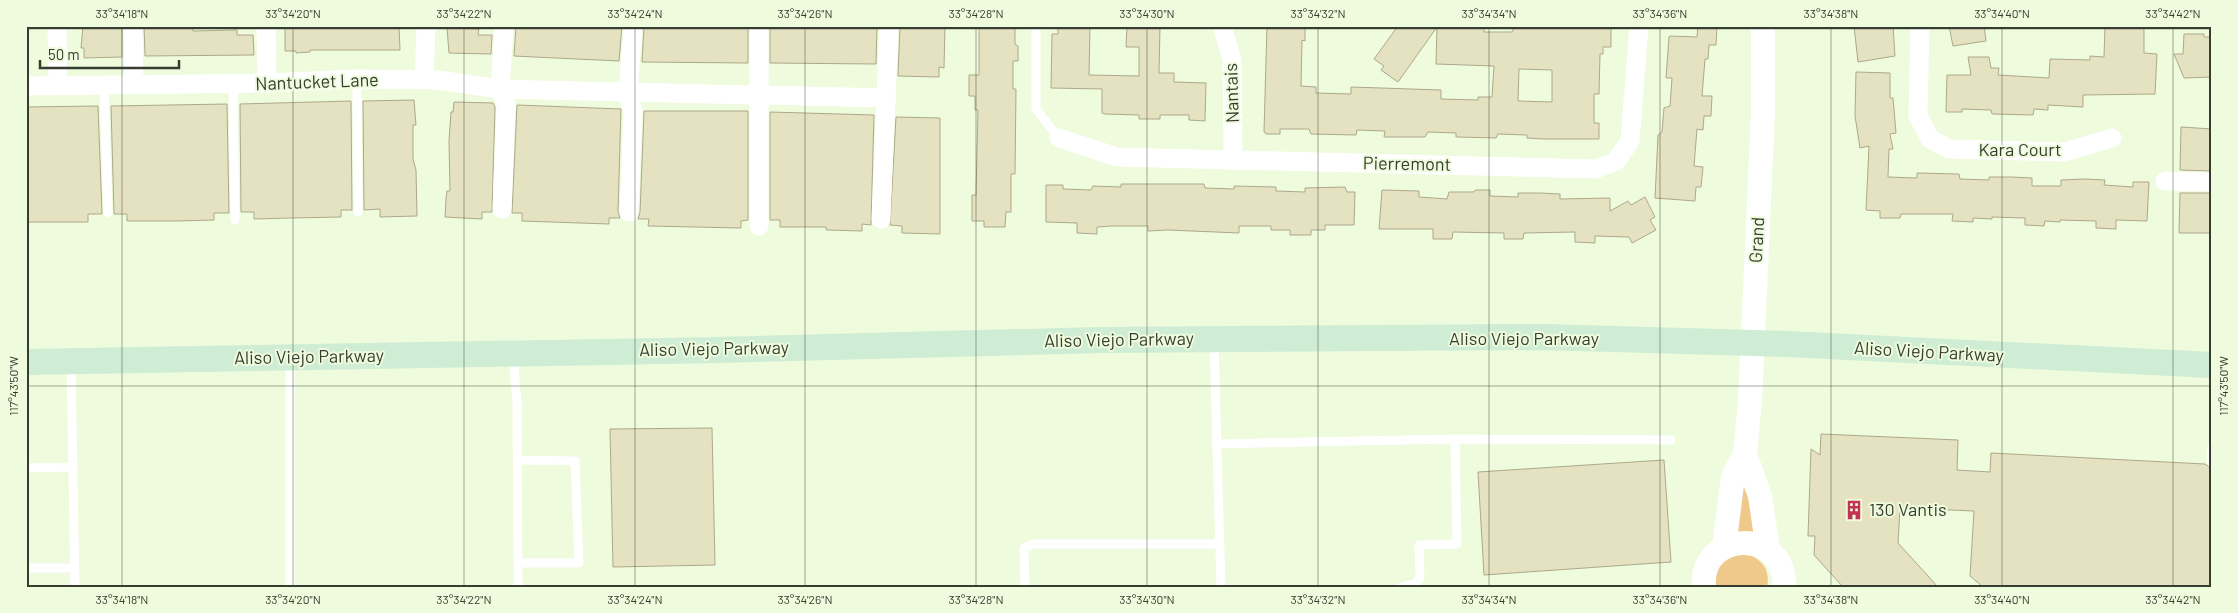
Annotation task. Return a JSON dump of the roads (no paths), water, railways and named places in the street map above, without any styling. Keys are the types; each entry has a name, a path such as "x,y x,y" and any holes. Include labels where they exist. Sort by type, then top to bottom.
{"main road":[{"name":"Aliso Viejo Parkway","path":"26,362 513,354 1214,338 1544,338 1752,343 2212,365"}],"street":[{"path":"58,26 58,85"},
{"path":"133,26 134,85"},
{"path":"266,26 268,83"},
{"path":"424,80 426,26"},
{"path":"502,209 506,105 500,90 504,26"},
{"path":"629,212 633,112 628,93 632,26"},
{"path":"759,26 759,226"},
{"path":"881,219 889,26"},
{"name":"Nantais","path":"1222,26 1232,60 1233,160"},
{"name":"Pierremont","path":"1059,138 1117,157 1596,169 1616,161 1630,141 1639,26"},
{"name":"Grand","path":"1724,547 1733,477 1745,454 1750,400 1764,112 1764,26"},
{"name":"Kara Court","path":"1920,26 1918,116 1930,139 1949,149 2065,152 2112,138"},
{"name":"Nantucket Lane","path":"26,86 233,84 357,79 438,80 500,90 887,98"},
{"path":"2165,181 2212,182"},
{"name":"Grand","path":"1745,454 1760,496 1768,550"},
{"path":"1704,587 1706,566 1714,555 1724,547 1746,542 1758,544 1768,550 1777,560 1782,572 1784,587"}],"lane":[{"path":"1036,26 1036,109 1059,138"},
{"path":"357,79 358,212"},
{"path":"233,84 235,220"},
{"path":"104,85 108,212"},
{"path":"1214,338 1221,587"},
{"path":"513,354 517,403 518,587"},
{"path":"290,358 290,587"},
{"path":"71,362 75,587"},
{"path":"1216,444 1455,439 1672,440"},
{"path":"1401,587 1416,583 1420,578 1419,545 1457,544 1455,439"},
{"path":"2211,462 2212,448"},
{"path":"518,460 575,461 579,563 519,563"},
{"path":"26,468 73,468"},
{"path":"1025,587 1024,548 1033,544 1220,544"},
{"path":"26,568 75,568"}],"place":[{"name":"130 Vantis","path":"1854,510"}]}
